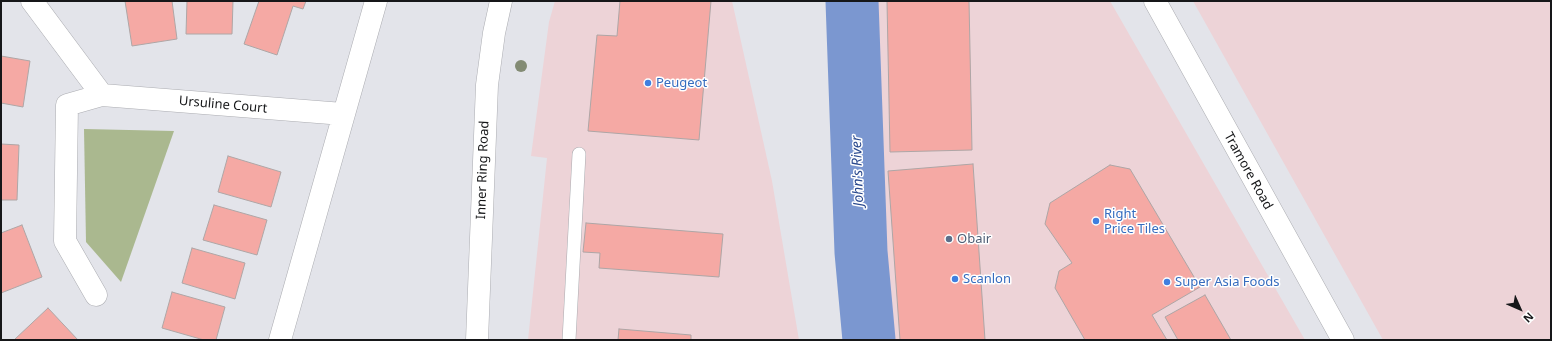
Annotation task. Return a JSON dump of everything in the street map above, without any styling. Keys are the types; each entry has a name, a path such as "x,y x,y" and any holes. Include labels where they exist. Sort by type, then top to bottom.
{"street":[{"path":"32,1 102,95"},
{"path":"280,340 376,1"},
{"name":"Inner Ring Road","path":"477,340 487,85 494,33 501,1"},
{"name":"Tramore Road","path":"1155,1 1343,340"},
{"name":"Ursuline Court","path":"96,295 65,241 67,105 102,95 343,114"}],"lane":[{"path":"569,340 579,154"}],"shaded area":[{"path":"555,1 732,1 772,181 799,340 528,340 547,158 531,156 549,22"},
{"path":"867,1 1110,1 1305,340 880,340"},
{"path":"1193,1 1551,1 1551,340 1383,340"}],"green space":[{"path":"84,129 174,131 121,282 86,242"}],"building":[{"path":"125,1 172,1 177,39 132,46"},
{"path":"187,1 233,1 232,34 186,34"},
{"path":"259,1 306,1 303,9 293,6 277,55 244,44"},
{"name":"Peugeot","path":"620,1 711,1 699,140 588,131 597,35 617,36"},
{"path":"887,1 969,1 972,150 890,152"},
{"path":"1,56 30,61 23,107 1,103"},
{"path":"1,144 19,145 17,200 1,200"},
{"path":"228,156 281,172 271,207 218,192"},
{"path":"973,164 985,340 900,340 888,171"},
{"path":"1110,165 1130,169 1200,287 1152,315 1167,340 1085,340 1055,288 1059,271 1072,263 1045,224 1050,203"},
{"path":"214,205 267,220 257,255 203,240"},
{"path":"586,223 723,234 719,277 599,268 600,253 583,252"},
{"path":"22,225 42,277 1,293 1,233"},
{"path":"192,248 245,263 235,299 182,283"},
{"path":"172,292 225,307 216,340 204,340 162,328"},
{"path":"1205,295 1231,340 1178,340 1165,317"},
{"path":"48,308 78,340 14,340"},
{"path":"619,329 691,335 691,340 618,340"}],"waterway":[{"name":"John's River","path":"852,1 861,252 869,340"}],"place":[{"name":"Peugeot","path":"648,83"},
{"name":"Right Price Tiles","path":"1096,221"},
{"name":"Obair","path":"949,239"},
{"name":"Scanlon","path":"955,279"},
{"name":"Super Asia Foods","path":"1167,282"}]}
